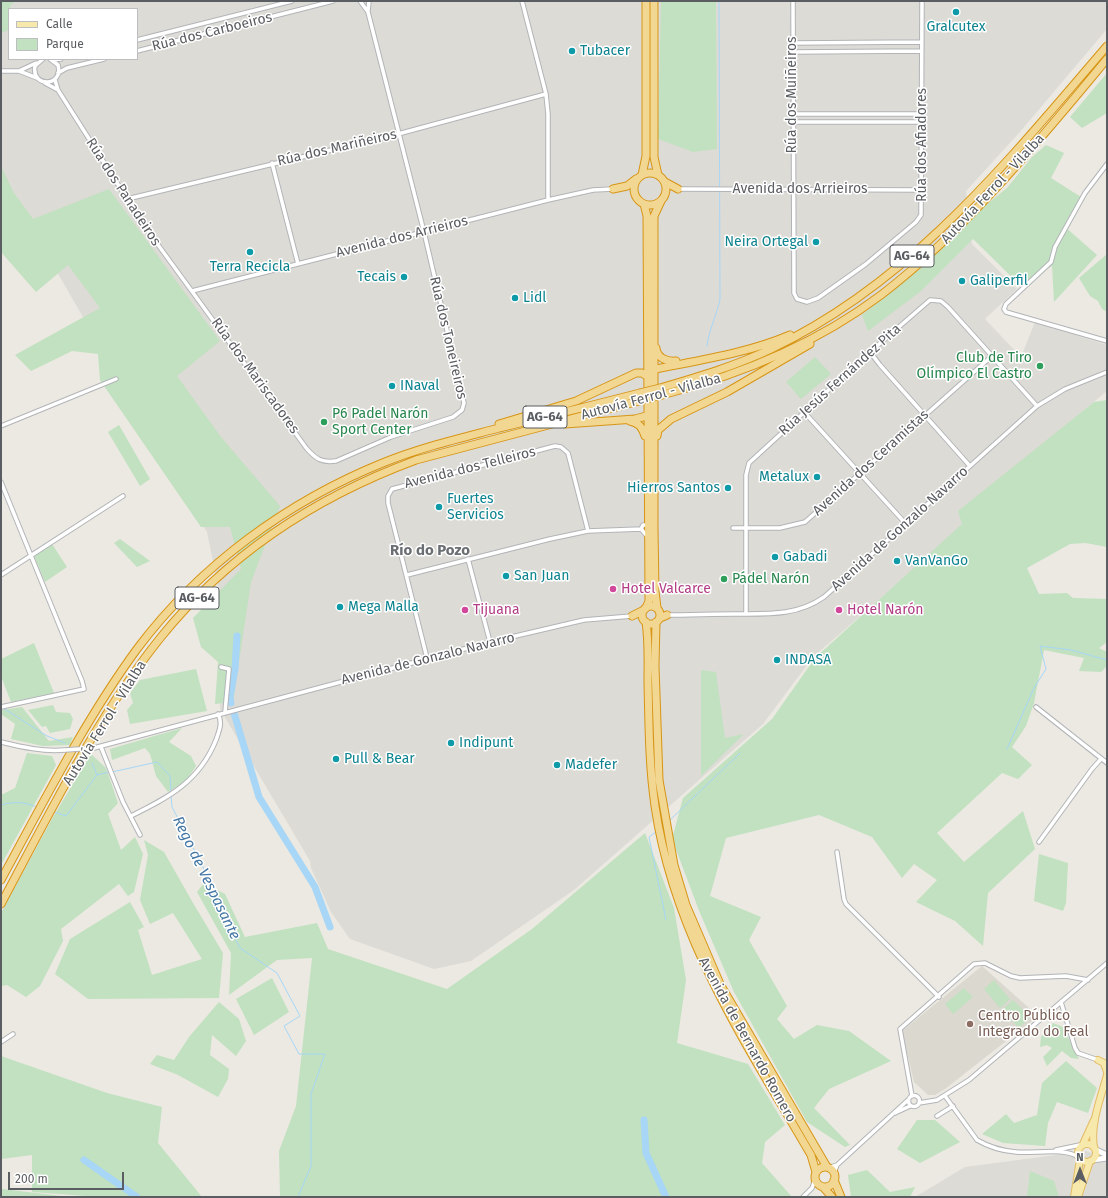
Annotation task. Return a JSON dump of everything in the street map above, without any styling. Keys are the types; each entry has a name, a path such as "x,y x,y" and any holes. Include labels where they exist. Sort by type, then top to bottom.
{"highway":[{"path":"636,196 634,187 640,176 646,156 646,1"},
{"path":"654,1 654,157 658,175"},
{"name":"Autovía Ferrol - Vilalba","path":"1,904 82,756 136,671 185,610 220,575 279,529 342,491 416,460 640,401 752,358 788,341 856,299 920,250 1003,166 1107,46"},
{"name":"Autovía Ferrol - Vilalba","path":"1,880 70,755 112,686 139,648 168,612 222,559 258,531 296,506 387,461 450,441 640,393 661,392 698,386 746,370 792,349 852,315 921,263 982,204 1039,141 1107,59"},
{"path":"650,173 658,175 665,182 678,189 653,205 644,204 636,196 629,192 613,189 627,186 640,176 650,173"},
{"path":"663,199 665,182"},
{"name":"Avenida de Bernardo Romero","path":"663,199 654,216 649,379 651,414 651,527 658,615 655,666 659,780 674,865 686,905 720,984 822,1162 828,1168"},
{"name":"Avenida de Bernardo Romero","path":"644,204 647,216 651,333 654,370 649,379"},
{"path":"651,452 658,430 672,420 727,392 813,343 852,315"},
{"path":"654,370 772,343 823,320"},
{"path":"651,333 656,351 666,361 714,357"},
{"path":"387,461 454,436 576,401 628,376 642,366 651,333"},
{"path":"628,376 642,373 649,379"},
{"path":"516,433 570,423 628,420 651,414 663,421 672,420"},
{"path":"628,420 638,424 642,428 651,452"},
{"name":"Avenida de Bernardo Romero","path":"651,527 648,537 648,601 645,615 649,752 652,780 667,863 680,907 694,945 719,995 811,1155 816,1172"},
{"path":"645,615 651,606 658,615"},
{"path":"645,615 652,624 658,615"},
{"path":"632,616 645,615"},
{"path":"658,615 668,615"},
{"path":"832,1197 820,1184 816,1172 821,1168 828,1168 834,1177 841,1197"},
{"path":"820,1184 829,1186 834,1177"}],"main road":[{"path":"1098,1060 1107,1058"},
{"path":"1098,1060 1107,1062"},
{"path":"1098,1060 1104,1063 1107,1072"},
{"path":"1074,1197 1079,1158 1077,1150 1082,1145 1095,1117 1107,1075"},
{"path":"1078,1197 1091,1161 1095,1156 1093,1139 1095,1117"},
{"path":"1082,1145 1089,1144 1107,1157"},
{"path":"1079,1158 1085,1162 1107,1157"}],"street":[{"name":"Rúa dos Carboeiros","path":"138,40 292,1"},
{"name":"Rúa dos Carboeiros","path":"138,51 333,1"},
{"path":"360,1 368,12"},
{"path":"369,1 368,12 424,232"},
{"path":"522,1 546,94 548,114 548,200"},
{"name":"Rúa dos Muiñeiros","path":"792,1 793,189"},
{"name":"Rúa dos Afiadores","path":"793,189 794,293 798,299 807,302 818,298 866,264 916,222 921,215 923,114 922,1"},
{"path":"792,43 922,42"},
{"path":"802,52 802,45 806,43"},
{"path":"912,43 914,46 912,50"},
{"path":"792,52 922,51"},
{"path":"19,71 42,60"},
{"path":"44,83 55,80 58,73 58,65 52,60"},
{"path":"58,73 67,68 100,60"},
{"path":"37,63 34,70 37,78"},
{"path":"1,71 19,71 37,78 58,90"},
{"name":"Rúa dos Panadeiros","path":"55,80 58,90 144,227 192,291"},
{"name":"Rúa dos Mariñeiros","path":"127,199 398,134 546,94"},
{"path":"911,113 914,117 912,122"},
{"path":"792,114 923,114"},
{"path":"803,122 801,118 804,114"},
{"path":"792,122 922,122"},
{"path":"272,163 298,264"},
{"path":"1107,164 1085,193 1055,247 1051,262 1006,304 1004,309 1006,312 1107,341"},
{"name":"Avenida dos Arrieiros","path":"192,291 548,200 593,190 613,189"},
{"name":"Avenida dos Arrieiros","path":"678,189 921,190"},
{"name":"Rúa dos Toneireiros","path":"319,460 328,462 336,461 392,437 453,417 464,407 463,393 424,232"},
{"name":"Rúa dos Mariscadores","path":"192,291 307,449 319,460"},
{"name":"Rúa Jesús Fernández Pita","path":"746,614 746,475 749,463 870,352 930,300 940,301 948,307 1037,406"},
{"path":"870,352 969,465"},
{"name":"Avenida dos Ceramistas","path":"733,528 780,528 805,522 992,356"},
{"name":"Avenida de Gonzalo Navarro","path":"668,615 788,612 813,605 824,597 906,524 969,465 1037,406 1065,389 1107,372"},
{"path":"1,426 116,379"},
{"path":"805,413 906,524"},
{"name":"Avenida dos Telleiros","path":"427,658 388,503 388,496 392,489 555,446 565,449 568,453 588,531"},
{"path":"1,482 3,494 32,555 84,688 1,707"},
{"path":"1,575 123,496"},
{"path":"406,575 550,538 588,531 641,529 643,525 651,527"},
{"path":"641,529 648,537"},
{"path":"468,559 490,642"},
{"name":"Avenida de Gonzalo Navarro","path":"1,742 19,747 53,751 102,747 225,712 490,642 584,620 632,616"},
{"path":"221,667 229,669 225,712"},
{"path":"1036,707 1107,763"},
{"path":"131,816 169,797 192,779 214,744 221,722 218,714"},
{"path":"102,747 123,802 140,835"},
{"path":"1039,842 1092,769 1101,759"},
{"path":"837,852 846,904 939,997"},
{"path":"912,1096 900,1029 939,997 974,964 985,963 1020,978 1066,976 1088,980"},
{"path":"888,1118 910,1106 915,1107 919,1103 937,1100 969,1080 1107,963"},
{"path":"1061,1002 1064,1018 1078,1054 1098,1060"},
{"path":"1054,1008 1060,1011 1064,1018"},
{"path":"1,1042 13,1034"},
{"path":"828,1168 837,1165 912,1096"},
{"path":"912,1096 918,1098 919,1103"},
{"path":"945,1096 977,1140 984,1144 1016,1152 1068,1151 1079,1158"},
{"path":"908,1100 910,1106"},
{"path":"937,1116 953,1106"},
{"path":"1045,1152 1082,1145"},
{"path":"834,1177 837,1165"},
{"path":"803,1197 812,1188 820,1184"},
{"path":"812,1188 820,1184"}],"shaded area":[{"path":"1,1 1107,1 1107,29 1019,133 966,191 972,244 1017,289 985,319 1021,357 1035,322 1107,345 1107,391 1016,467 962,528 813,657 763,724 574,890 471,961 434,969 350,939 331,912 311,868 310,861 220,709 216,619 219,591 207,532 1,175"},
{"name":"Centro Público Integrado do Feal","path":"982,966 1038,1016 945,1089 935,1095 928,1095 914,1082 902,1031"},
{"path":"1086,1151 1107,1158 1107,1197 915,1197 965,1167"}],"green space":[{"path":"1,1 15,1 10,6 11,8 8,8 8,30 1,33"},
{"path":"661,1 716,1 717,149 693,152 658,139"},
{"path":"1107,73 1107,113 1082,128 1070,117"},
{"path":"1046,145 1064,153 1051,178 1081,197 1064,226 1097,255 1054,302 1052,266 1020,285 973,239 921,291 868,331 862,315 910,276 972,216 1007,188 1032,157"},
{"path":"1,166 14,193 33,219 109,189 220,341 177,376 221,437 280,506 251,582 233,702 215,704 218,662 201,647 193,618 241,569 230,527 201,527 100,380 98,354 72,351 31,371 15,355 100,308 68,265 36,292 1,252"},
{"path":"1107,254 1107,312 1102,309 1098,301 1090,296 1079,278"},
{"path":"815,357 831,374 801,399 786,382"},
{"path":"1107,400 1107,547 1086,543 1070,544 1027,568 1039,594 1067,593 1073,598 1107,599 1107,642 1099,648 1107,652 1107,666 1101,672 1079,671 1084,658 1044,650 1034,703 1026,726 1012,747 1032,765 1018,779 1002,773 937,833 964,862 1023,811 1035,849 988,893 983,946 955,921 916,902 937,880 914,864 902,878 872,837 819,815 726,838 710,896 761,917 749,940 787,1006 777,1019 794,1039 817,1025 849,1031 891,1061 829,1089 814,1108 850,1145 845,1147 807,1122 734,992 700,913 672,839 683,798 772,719 815,658 962,524 958,511 1094,402"},
{"path":"119,425 150,479 140,486 108,432"},
{"path":"120,539 150,561 137,567 114,543"},
{"path":"52,544 67,567 45,582 34,556"},
{"path":"34,643 54,693 11,702 1,676 1,659"},
{"path":"196,669 207,711 130,724 127,710 133,703 130,693 140,680"},
{"path":"701,670 716,672 725,738 744,734 701,776"},
{"path":"53,705 56,712 70,713 73,719 70,729 50,733 46,726 42,727 28,710"},
{"path":"22,707 49,741 73,737 70,745 43,746 11,739 15,724 1,714 1,710"},
{"path":"182,728 169,742 191,756 196,766 186,781 168,792 156,776 150,754 145,748 112,760 110,749"},
{"path":"27,753 52,756 56,765 1,865 1,795 15,788"},
{"path":"91,754 106,768 118,803 108,814 121,850 135,837 143,854 134,892 128,896 119,884 61,929 63,941 40,986 26,997 7,985 1,986 1,913 53,817"},
{"path":"645,833 674,908 686,980 677,1043 748,1064 785,1125 765,1142 762,1163 792,1197 280,1197 279,1151 296,1106 312,958 277,960 229,995 231,953 197,892 204,883 225,894 245,937 317,923 328,949 447,989 532,929"},
{"path":"144,840 164,852 223,953 219,998 88,999 55,974 70,939 130,902 144,927 138,930 152,975 202,959 173,913 150,924 140,900 148,855"},
{"path":"1039,854 1068,863 1066,903 1063,911 1034,901"},
{"path":"272,978 289,1012 254,1035 236,999"},
{"path":"994,980 1010,999 1000,1008 984,989"},
{"path":"964,988 973,997 953,1014 945,1004"},
{"path":"1013,1000 1030,1017 1019,1028 1002,1010"},
{"path":"219,1002 239,1019 246,1041 236,1056 212,1035 210,1055 229,1069 228,1079 218,1097 178,1075 150,1064 157,1055 174,1060 189,1037"},
{"path":"1053,1023 1063,1027 1079,1059 1071,1058 1062,1051 1047,1066 1043,1057 1052,1048 1047,1045 1040,1047 1041,1037"},
{"path":"1,1056 107,1093 162,1107 158,1143 202,1197 99,1197 32,1192 32,1155 1,1159"},
{"path":"1066,1061 1097,1088 1088,1113 1057,1102 1048,1123 1045,1146 1003,1143 982,1134 1006,1114 1014,1123 1037,1115 1042,1083"},
{"path":"917,1120 935,1120 960,1142 920,1163 897,1149"},
{"path":"867,1170 890,1192 915,1187 910,1197 851,1197 848,1175"},
{"path":"1030,1171 1054,1181 1059,1197 1027,1197"},
{"path":"2,1189 70,1197 1,1197"}],"waterway":[{"path":"707,346 709,334 720,300 719,1"},
{"path":"231,703 230,697 235,669 237,636"},
{"path":"1007,749 1034,688 1046,669 1040,646 1071,650 1107,660"},
{"name":"Rego de Vespasante","path":"3,708 47,736 65,743"},
{"path":"234,713 259,797 315,887 330,927"},
{"path":"670,820 740,753"},
{"name":"Rego de Vespasante","path":"112,772 157,762 170,776 171,792"},
{"name":"Rego de Vespasante","path":"92,763 97,775 109,772"},
{"path":"54,812 66,816 97,775"},
{"name":"Rego de Vespasante","path":"171,795 172,807 203,867 212,894 240,948 277,973 300,1016 284,1026 299,1054 325,1054 311,1094 311,1166 298,1197"},
{"path":"1,805 19,803 37,807"},
{"path":"657,831 649,837 666,920"},
{"path":"644,1120 646,1153 666,1197"},
{"path":"84,1160 137,1197"}],"place":[{"name":"Gralcutex","path":"956,12"},
{"name":"Tubacer","path":"572,51"},
{"name":"Neira Ortegal","path":"816,242"},
{"name":"Terra Recicla","path":"250,252"},
{"name":"Tecais","path":"404,277"},
{"name":"Galiperfil","path":"962,281"},
{"name":"Lidl","path":"515,298"},
{"name":"Club de Tiro Olímpico El Castro","path":"1040,366"},
{"name":"INaval","path":"392,386"},
{"name":"P6 Padel Narón Sport Center","path":"324,422"},
{"name":"Metalux","path":"817,477"},
{"name":"Hierros Santos","path":"728,488"},
{"name":"Fuertes Servicios","path":"439,507"},
{"name":"Gabadi","path":"775,557"},
{"name":"VanVanGo","path":"897,561"},
{"name":"San Juan","path":"506,576"},
{"name":"Pádel Narón","path":"724,579"},
{"name":"Hotel Valcarce","path":"613,589"},
{"name":"Mega Malla","path":"340,607"},
{"name":"Tijuana","path":"465,610"},
{"name":"Hotel Narón","path":"839,610"},
{"name":"INDASA","path":"777,660"},
{"name":"Indipunt","path":"451,743"},
{"name":"Pull & Bear","path":"336,759"},
{"name":"Madefer","path":"557,765"},
{"name":"Centro Público Integrado do Feal","path":"970,1024"}],"district":[{"name":"Río do Pozo","path":"430,551"}]}
